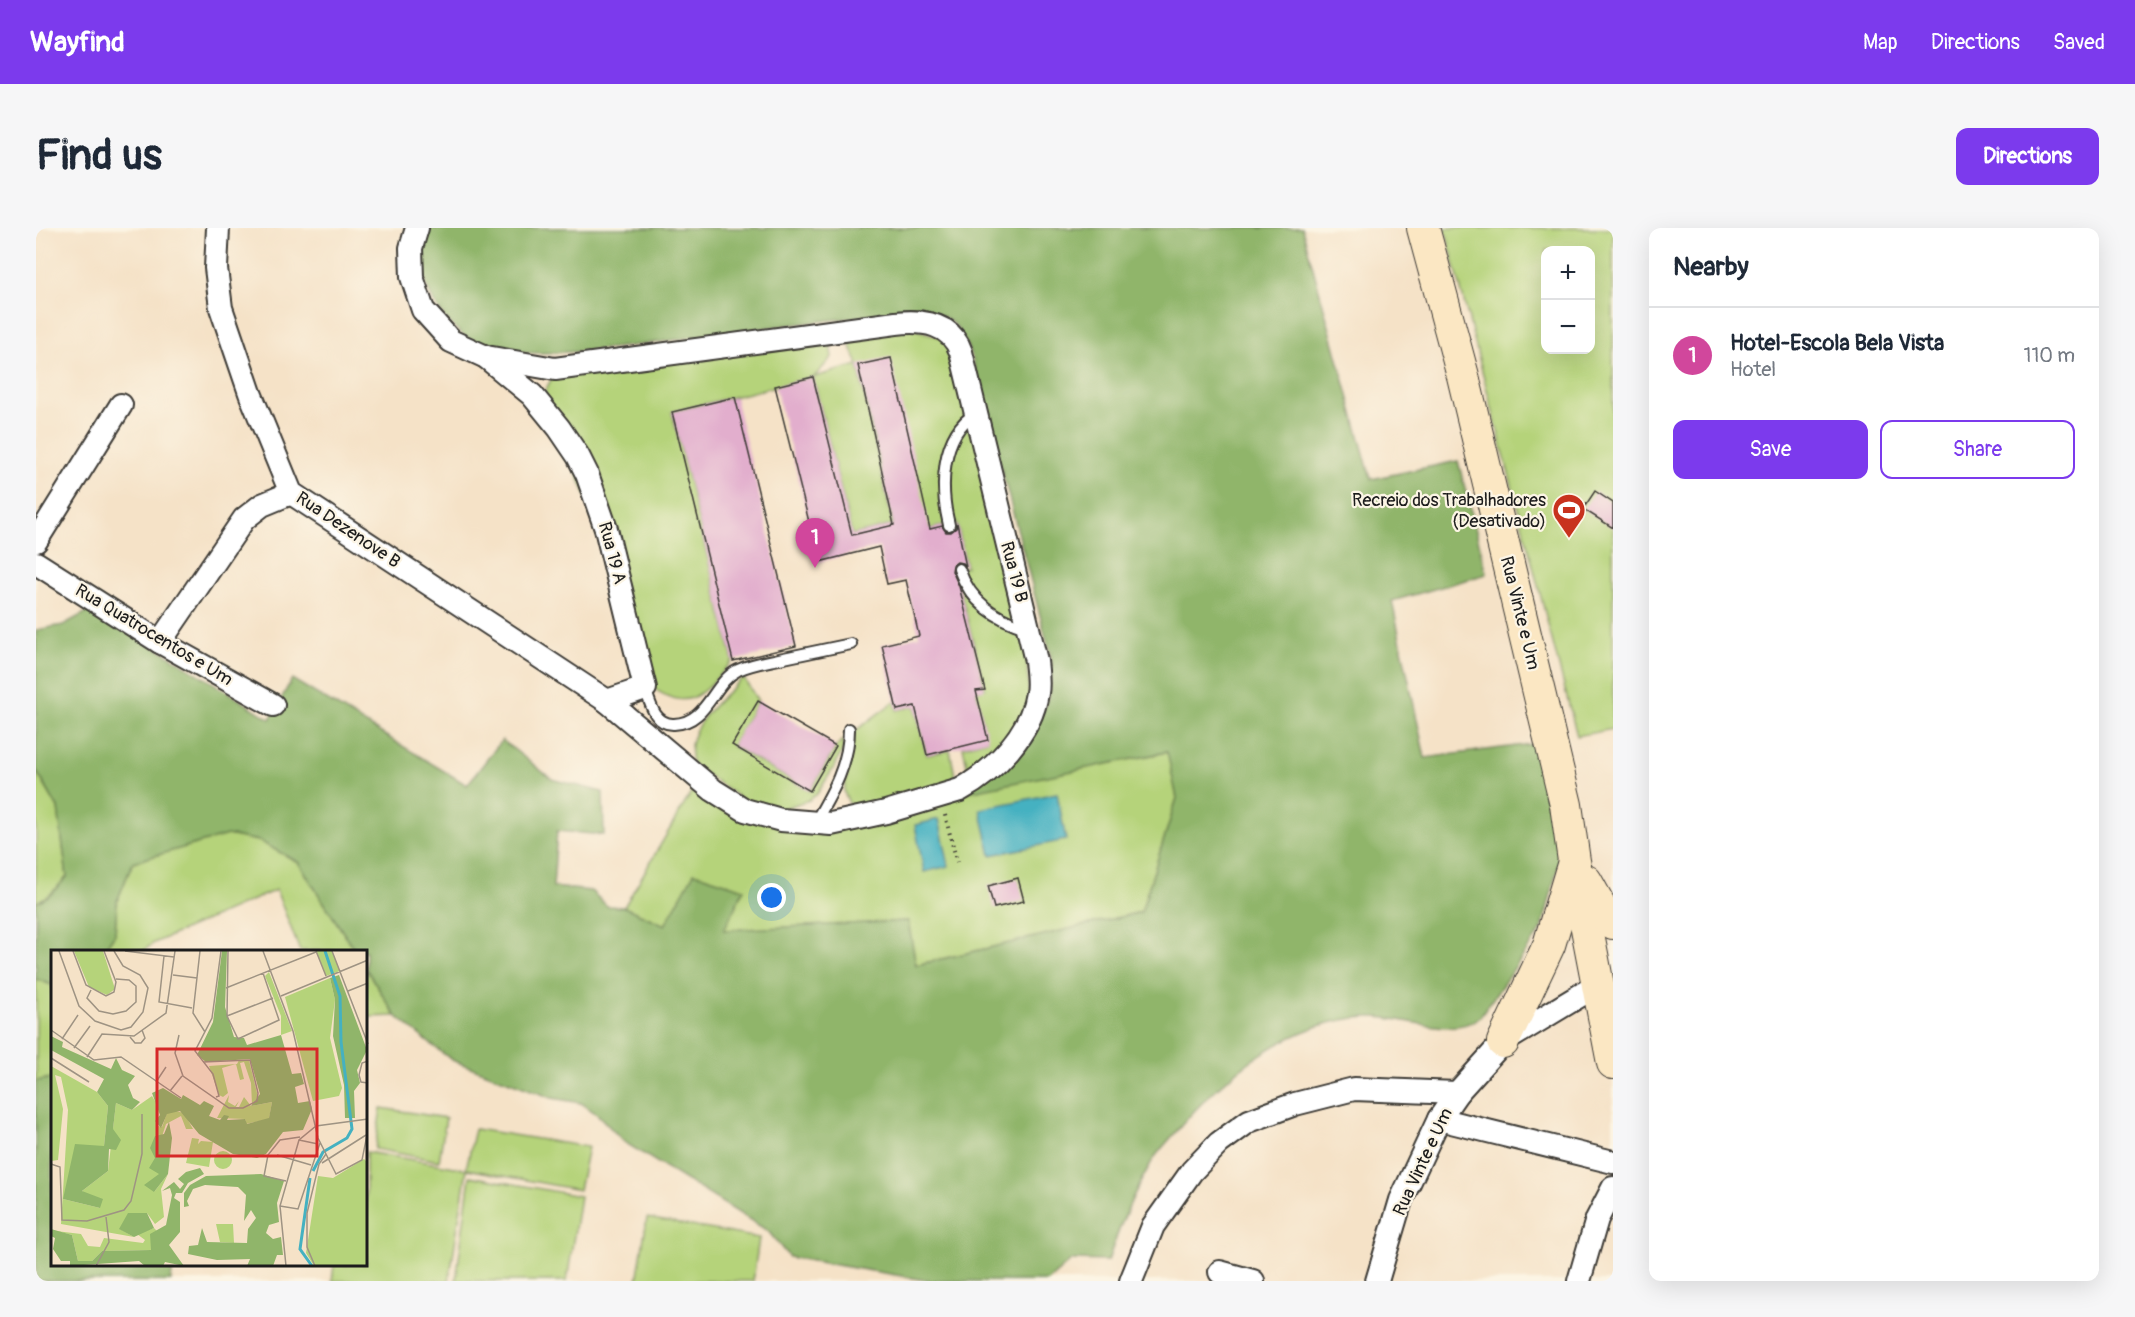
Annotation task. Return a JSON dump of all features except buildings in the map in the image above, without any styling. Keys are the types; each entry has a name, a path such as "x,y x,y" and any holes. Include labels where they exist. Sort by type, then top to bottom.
{"street":[{"name":"Rua Dezenove B","path":"218,228 216,268 221,308 250,393 291,493 607,701"},
{"path":"417,228 411,248 412,277 423,310 451,341 486,357"},
{"name":"Rua Vinte e Um","path":"1423,228 1463,376 1566,805 1574,861 1606,982 1613,1063"},
{"name":"Rua 19 B","path":"486,357 555,369 896,322 932,324 948,332 958,345 1004,534 1030,629 1038,684 1035,703 1025,725 989,770 975,782 960,790 846,822 814,824 781,820 745,810 731,803 607,701"},
{"name":"Rua 19 A","path":"486,357 532,395 564,435 587,474 606,529 645,688"},
{"path":"532,395 555,369"},
{"path":"36,541 122,405"},
{"path":"160,642 244,519 262,505 291,493"},
{"name":"Rua Quatrocentos e Um","path":"36,563 160,642 273,705"},
{"path":"607,701 645,688"},
{"path":"1574,861 1605,915 1613,923"},
{"path":"1503,1042 1549,945 1574,861"},
{"name":"Rua Vinte e Um","path":"1377,1281 1401,1200 1439,1119 1457,1093 1503,1042 1606,982"},
{"path":"1131,1281 1153,1226 1192,1171 1219,1143 1249,1121 1295,1104 1354,1089 1457,1093"},
{"path":"1439,1119 1613,1162"},
{"path":"1579,1281 1597,1219 1613,1188"},
{"path":"1220,1272 1253,1281"}],"lane":[{"path":"949,525 945,495 948,452 962,423 976,413"},
{"path":"959,569 967,587 981,606 1002,619 1030,629"},
{"path":"645,688 657,717 670,724 676,724 696,717 724,681 736,670 851,644"},
{"path":"814,824 843,768 849,744 849,729"}],"path":[{"path":"940,797 957,862"}],"green space":[{"path":"428,228 1302,228 1371,479 1458,461 1487,574 1392,601 1425,758 1546,742 1565,839 1542,929 1480,1017 1468,1024 1441,1027 1382,1017 1340,1020 1313,1028 1261,1054 1237,1072 1194,1111 1155,1156 1121,1224 1108,1261 1072,1260 1048,1281 931,1281 789,1257 768,1231 624,1142 598,1115 581,1103 552,1098 452,1060 428,1042 396,1016 368,972 368,950 354,950 298,862 259,841 227,835 133,862 117,901 115,934 104,950 51,950 51,985 36,979 36,903 51,894 67,877 58,808 36,770 36,630 63,625 94,608 270,719 292,679 467,785 502,740 552,779 603,792 604,835 557,831 553,887 591,891 607,906 624,907 665,925 694,873 744,889 724,930 908,921 916,965 1141,912 1177,798 1167,752 963,793 1042,713 1049,692 1052,665 973,361 964,339 953,323 936,314 912,311 601,349 544,353 494,350 469,339 457,330 438,308 426,282 423,253"},
{"name":"Recreio dos Trabalhadores (Desativado)","path":"1445,228 1613,228 1613,729 1577,736"},
{"path":"901,325 950,340 1024,618 1030,709 970,780 963,747 987,740 976,691 985,689 955,570 966,567 957,523 930,529 858,366 893,525 852,535 813,377 672,412 733,661 704,690 686,699 676,699 649,685 624,585 546,402 545,391 553,376 828,333 832,357 814,377 858,365 845,331"},
{"path":"743,677 758,701 732,746 810,791 836,746 844,740 843,749 835,766 817,794 809,800 772,812 759,811 693,765 692,739 697,727 714,705"},
{"path":"895,701 897,710 915,706 927,755 950,750 957,787 863,810 859,809 850,804 844,791 855,731"},
{"path":"1168,752 1177,798 1141,912 916,965 907,921 724,931 695,873 665,925 624,907 698,781 791,824"},
{"path":"36,770 58,808 67,877 51,894 36,903"},
{"path":"227,835 259,841 298,862 354,950 300,950 276,890 154,943 144,950 104,950 115,934 117,901 133,862"},
{"path":"368,972 396,1016 368,1017"},
{"path":"36,979 51,985 51,1078 36,1081"},
{"path":"51,1078 51,1266 173,1266 171,1281 36,1281 36,1081"},
{"path":"381,1108 446,1118 439,1161 375,1149"},
{"path":"475,1129 588,1147 579,1190 467,1169 449,1281 332,1281 334,1266 368,1266 368,1152 466,1169"},
{"path":"470,1176 580,1196 567,1281 456,1281"},
{"path":"647,1218 759,1238 753,1281 637,1281"}],"water":[{"path":"1057,793 1066,840 991,855 980,809"},
{"path":"939,819 949,866 924,872 915,825"}],"place":[{"name":"Recreio dos Trabalhadores (Desativado)","path":"1569,539"},
{"name":"Hotel-Escola Bela Vista","path":"815,568"}]}
